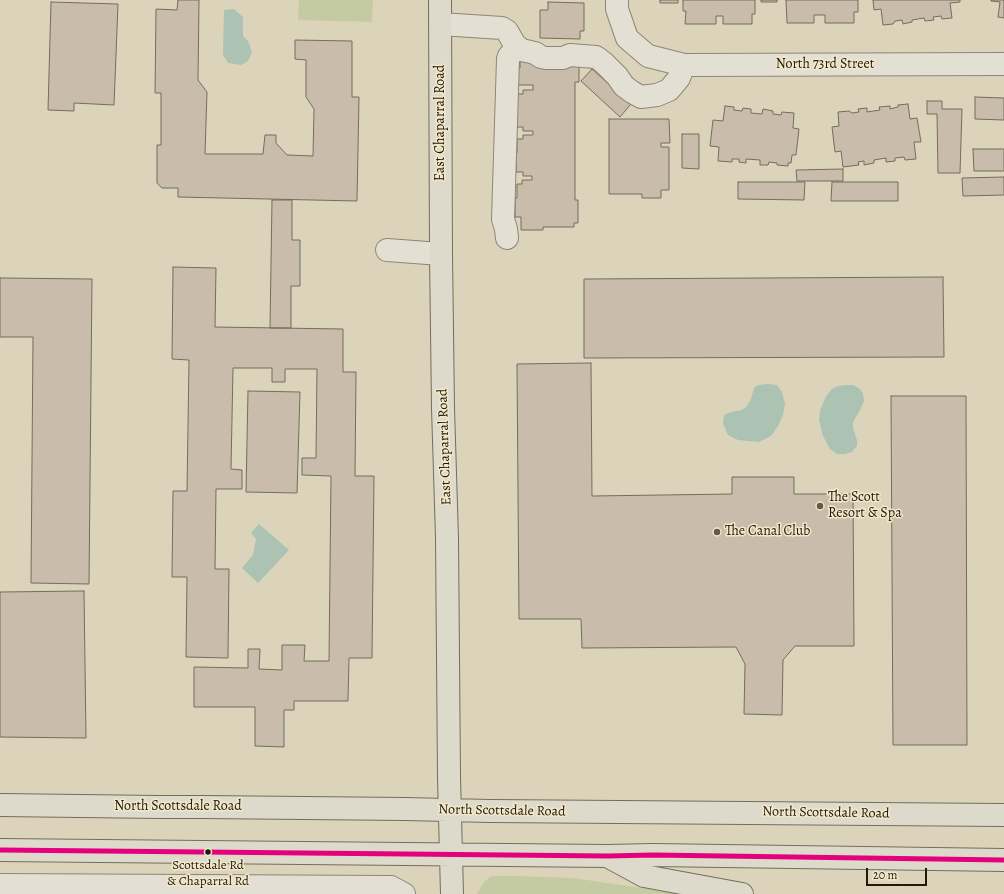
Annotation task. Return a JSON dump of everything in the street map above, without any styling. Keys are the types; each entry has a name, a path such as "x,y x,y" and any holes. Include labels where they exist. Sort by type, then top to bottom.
{"main road":[{"name":"East Chaparral Road","path":"440,0 443,408 447,538 449,777 452,894"},
{"name":"North Scottsdale Road","path":"0,805 159,807 203,806 490,811 1004,816"},
{"path":"0,850 608,856 652,855 1004,860"},
{"path":"608,856 644,876 742,894"}],"street":[{"name":"North 73rd Street","path":"617,0 617,9 627,38 648,56 684,65 1004,64"},
{"path":"440,24 502,28 507,31 515,45 526,50"},
{"path":"507,238 503,219 509,56 526,50 548,49 564,50 570,55 596,57 617,76 624,86 641,97 657,96 670,90 678,80 684,65"},
{"path":"386,250 441,254"},
{"path":"0,885 398,891"}],"green space":[{"path":"299,0 373,0 372,22 298,20"},
{"path":"491,876 573,878 683,894 477,894 483,883"}],"shaded area":[{"path":"234,9 243,17 243,36 248,41 252,52 248,61 241,65 228,63 223,55 224,10"},
{"path":"758,385 777,385 782,392 785,404 783,415 771,436 759,442 738,440 728,435 723,423 724,415 742,410 747,406 751,399 754,388"},
{"path":"853,385 860,389 863,394 864,401 853,422 857,446 852,452 837,454 830,449 823,436 819,420 820,411 826,396 832,389 838,386"},
{"path":"259,524 289,550 258,583 242,568 253,555 256,539 251,533"}],"building":[{"path":"178,0 199,0 198,80 207,92 205,154 263,154 265,135 276,135 276,143 287,155 313,156 314,109 306,97 306,60 295,59 295,40 352,41 352,97 359,97 357,201 178,197 178,188 162,188 157,183 157,145 161,145 161,93 155,93 156,9 177,10"},
{"path":"660,0 678,0 678,3 660,3"},
{"path":"683,0 755,0 755,14 752,14 752,24 723,24 723,16 716,16 716,24 685,24 686,11 683,11"},
{"path":"761,0 777,0 777,2 761,2"},
{"path":"786,0 858,0 858,12 854,12 854,23 825,23 825,15 814,15 814,23 787,23"},
{"path":"873,0 960,0 960,2 950,3 952,18 942,19 941,16 933,17 934,20 925,21 924,18 912,20 912,22 903,24 902,20 895,21 893,24 883,25 881,9 874,10"},
{"path":"991,0 1004,0 1004,18 998,17 1000,2"},
{"path":"51,2 118,4 114,105 74,103 74,111 48,110"},
{"path":"548,2 584,3 584,31 580,31 580,39 540,38 540,10 548,10"},
{"path":"520,59 579,62 579,82 575,82 575,200 578,200 578,223 574,223 574,227 543,227 543,230 521,230 521,217 515,217 517,184 522,184 522,180 532,180 532,176 523,176 523,172 516,172 517,139 523,139 523,135 533,135 533,131 523,131 523,127 516,127 517,94 523,94 523,90 533,90 533,85 518,85 518,68 520,68"},
{"path":"592,69 631,104 620,117 581,81"},
{"path":"975,97 1004,98 1004,120 975,119"},
{"path":"927,101 942,101 942,109 962,109 960,173 938,173 937,114 927,114"},
{"path":"908,104 910,119 917,118 921,142 914,142 916,159 905,160 904,157 895,158 895,161 886,162 886,158 874,160 874,163 864,165 864,161 858,162 859,165 843,167 841,151 835,152 832,127 839,126 838,112 849,111 852,113 859,112 858,109 867,108 867,112 880,110 879,107 890,106 890,109 898,107 898,105"},
{"path":"725,106 734,107 734,110 742,111 743,108 751,109 751,113 762,114 763,109 773,111 773,114 781,115 782,112 794,113 793,128 799,129 796,155 792,155 791,163 788,163 788,166 777,165 777,163 769,162 768,165 760,165 760,160 746,159 746,163 739,162 739,159 732,159 732,162 718,161 719,147 710,146 713,120 723,121"},
{"path":"609,119 669,119 670,143 661,143 661,147 669,147 669,190 661,190 661,198 642,198 642,194 609,194"},
{"path":"682,134 699,134 699,169 682,168"},
{"path":"973,149 1004,149 1004,171 974,171"},
{"path":"843,169 843,181 797,181 796,170"},
{"path":"1004,177 1004,195 963,196 962,178"},
{"path":"738,182 805,182 804,200 738,199"},
{"path":"832,182 898,182 898,201 831,201"},
{"path":"272,200 292,200 292,240 300,240 300,286 291,286 291,328 270,328"},
{"path":"173,267 216,268 215,327 343,329 343,372 356,372 355,476 374,476 372,658 349,658 348,701 294,701 294,710 284,710 284,747 255,746 255,707 194,707 194,667 248,668 248,649 260,649 259,669 282,670 282,645 305,645 304,661 329,661 331,476 302,475 302,458 316,458 317,369 285,369 285,382 272,382 272,368 233,368 231,469 242,470 242,489 216,489 215,569 229,569 228,658 186,657 187,577 172,577 173,491 187,491 189,360 172,359"},
{"path":"943,277 944,357 584,358 584,279"},
{"path":"0,278 92,279 89,584 31,583 33,337 0,337"},
{"path":"591,363 592,496 732,494 732,477 794,477 794,494 853,494 854,646 795,646 783,660 782,715 744,714 745,664 736,647 582,648 581,619 519,619 517,364"},
{"path":"248,391 300,392 297,493 246,492"},
{"path":"891,396 966,396 967,745 893,745"},
{"path":"84,591 86,738 0,737 0,592"}],"transit line":[{"path":"0,850 608,856 653,855 1004,860"}],"place":[{"name":"The Scott Resort & Spa","path":"820,506"},
{"name":"The Canal Club","path":"717,532"},
{"name":"Scottsdale Rd & Chaparral Rd","path":"208,852"}]}
